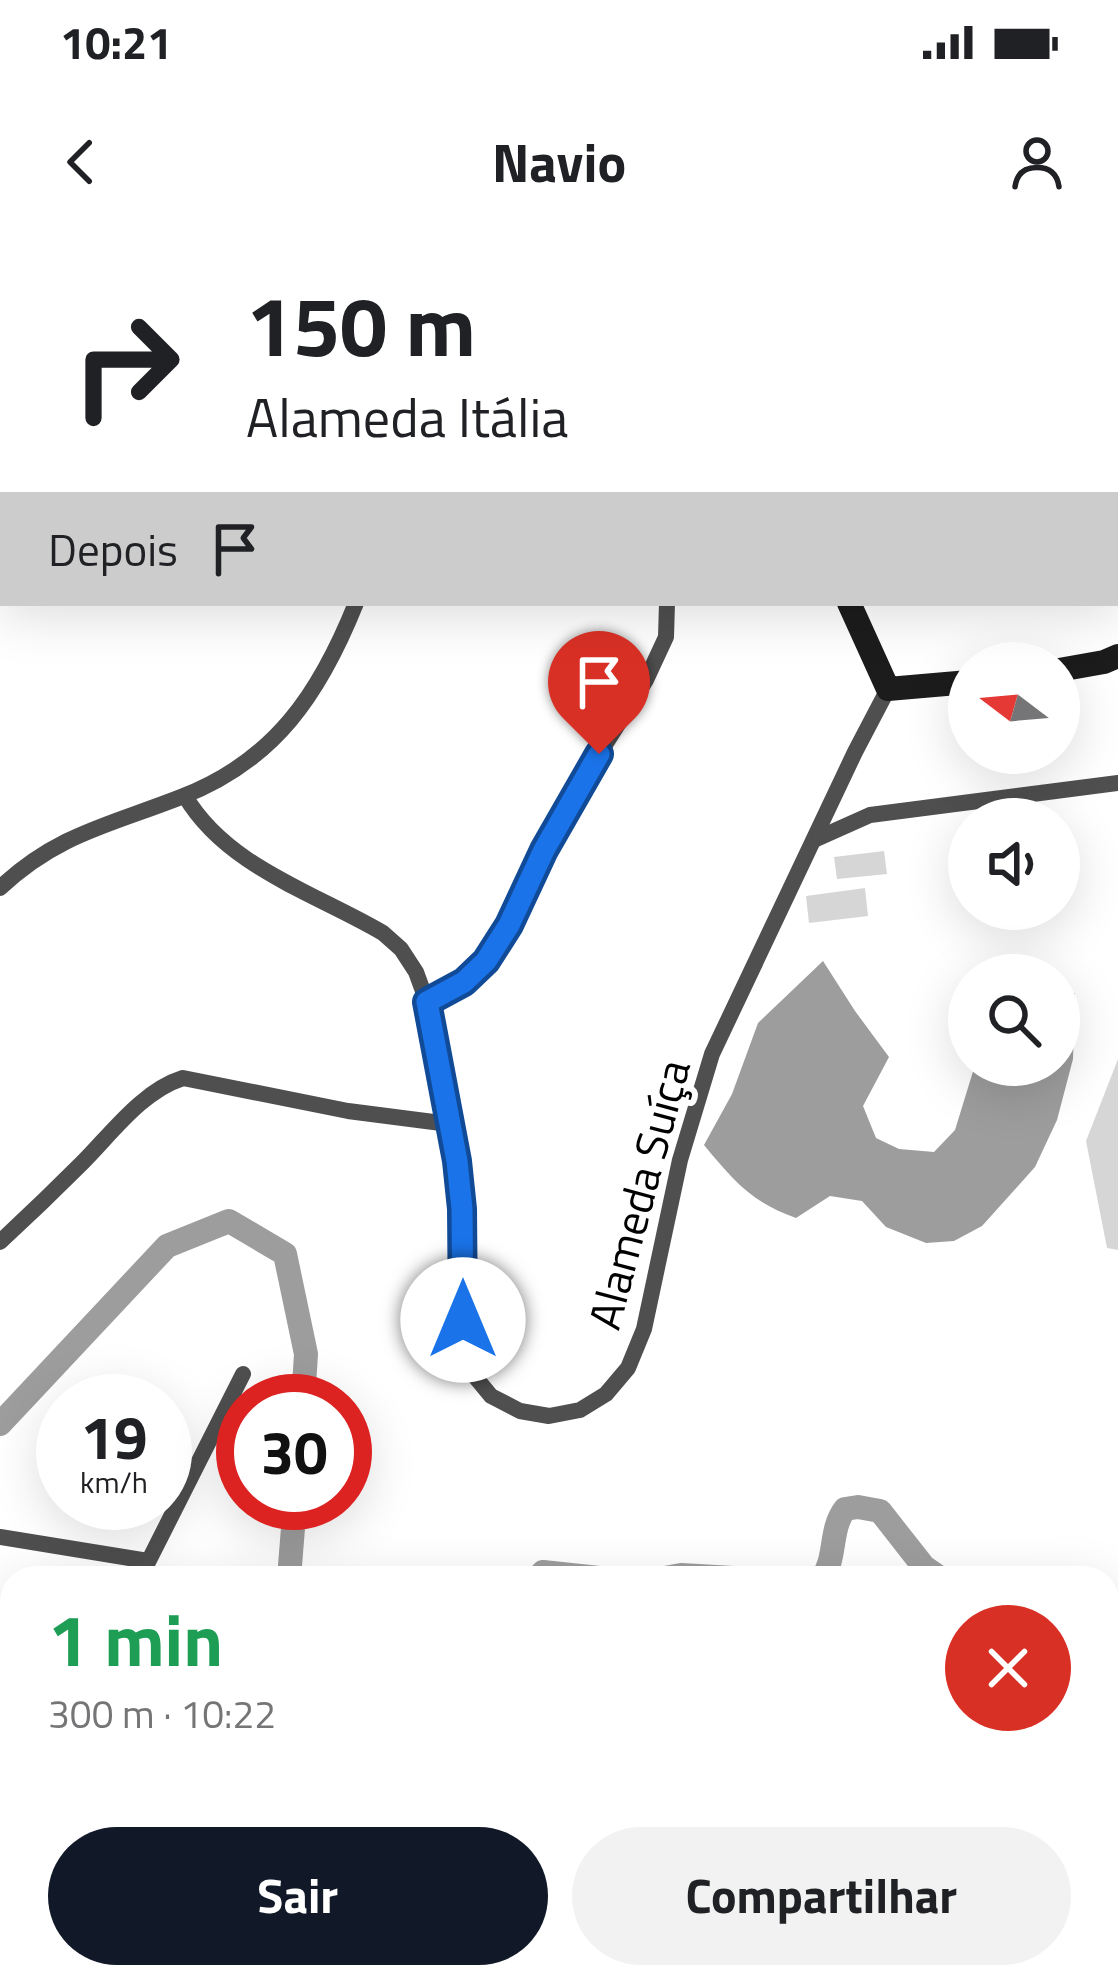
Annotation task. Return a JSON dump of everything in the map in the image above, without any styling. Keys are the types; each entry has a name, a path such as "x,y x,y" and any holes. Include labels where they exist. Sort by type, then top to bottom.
{"street":[{"path":"0,888 55,844 221,779 279,736 316,686 355,606"},
{"path":"427,1002 464,982 486,961 509,925 582,781 646,680 666,637 667,606"},
{"path":"850,606 888,689 948,684"},
{"path":"1080,666 1118,656"},
{"name":"Alameda Suíça","path":"185,796 220,840 383,934 416,972 427,1002 457,1161 462,1209 462,1345 472,1372 491,1396 520,1411 549,1416 580,1410 606,1394 628,1368 644,1329 680,1160 712,1054 888,689"},
{"path":"814,840 870,815 1118,783"},
{"path":"0,1242 143,1101 166,1083 183,1078 349,1111 449,1124"},
{"path":"146,1566 216,1427"},
{"path":"0,1538 126,1566"}],"shaded area":[{"path":"884,851 887,874 837,879 834,857"},
{"path":"865,888 868,916 809,923 806,896"},
{"path":"823,961 889,1057 863,1106 876,1138 899,1149 934,1152 955,1130 969,1086 1066,1086 1057,1120 1035,1167 982,1226 954,1241 926,1243 886,1227 862,1201 830,1196 796,1218 744,1189 704,1145 732,1094 758,1023"},
{"path":"1118,1059 1118,1250 1107,1248 1086,1141"}],"waterway":[{"path":"0,1424 167,1246 229,1221 285,1254 306,1354 305,1374"},
{"path":"828,1566 840,1517 845,1509 858,1507 880,1511 923,1566"},
{"path":"290,1566 293,1530"}],"route":[{"path":"463,1320 457,1161 427,1002 464,982 486,961 599,754"}]}
